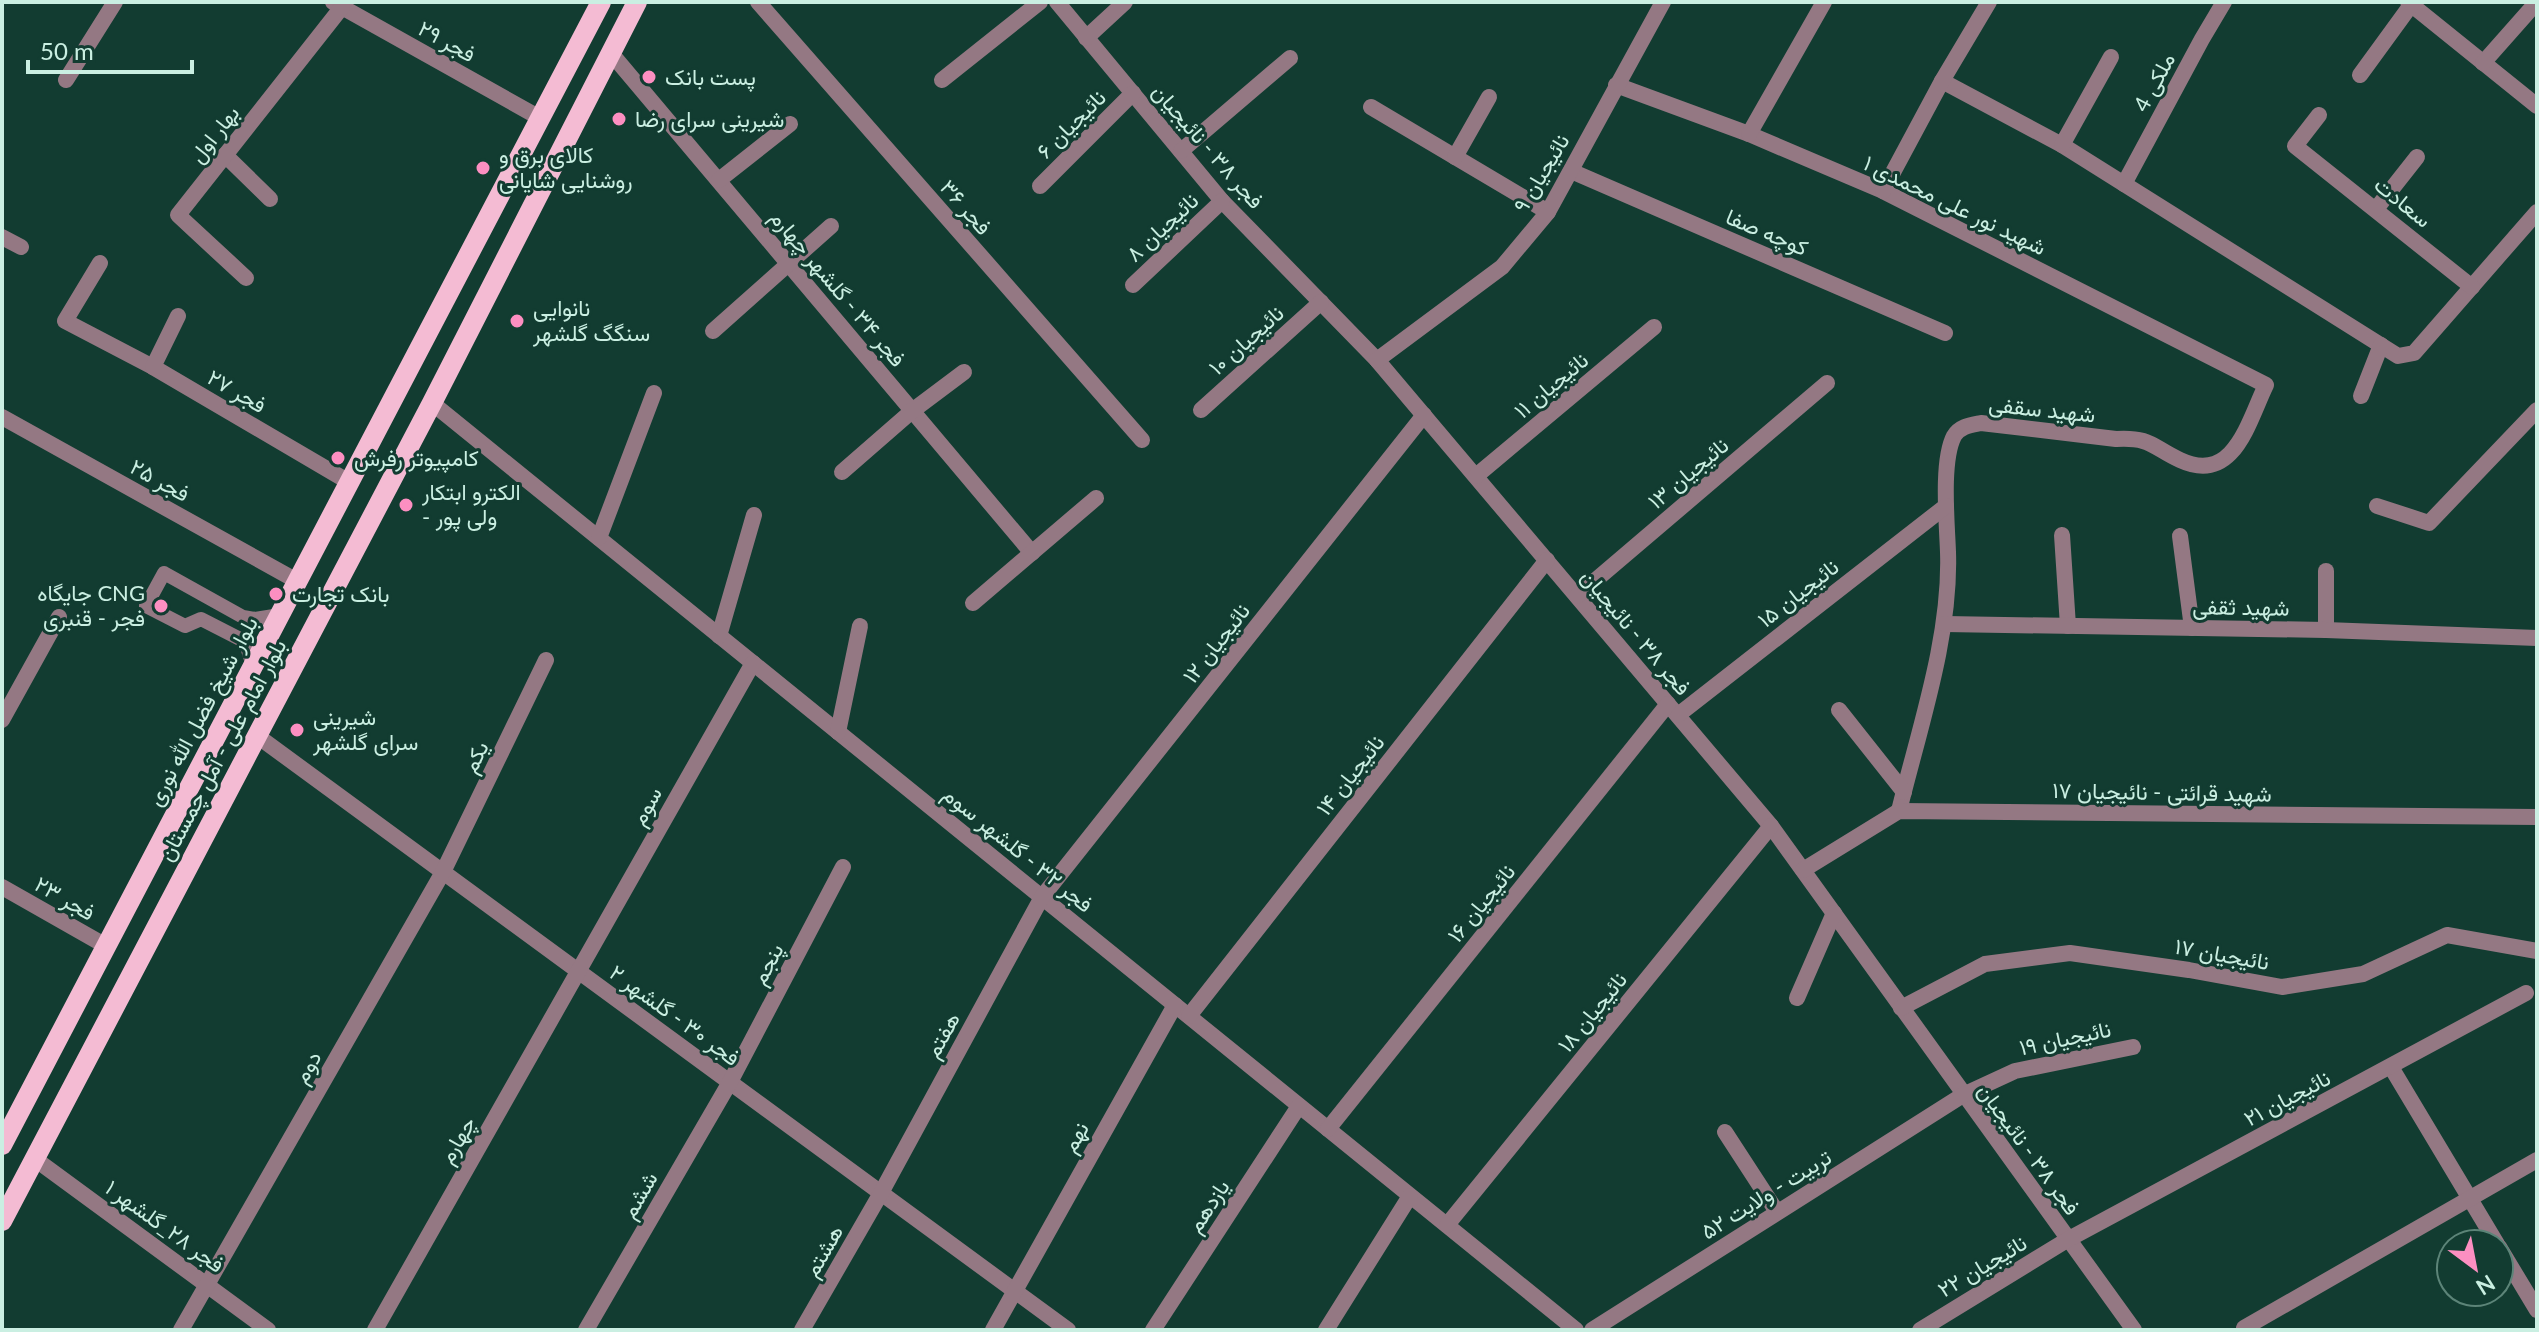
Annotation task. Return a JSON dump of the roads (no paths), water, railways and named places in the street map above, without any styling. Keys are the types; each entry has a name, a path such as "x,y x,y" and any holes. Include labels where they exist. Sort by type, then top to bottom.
{"main road":[{"name":"بلوار شیخ فضل الله نوری","path":"2,1145 601,2"},
{"name":"بلوار امام علی - آمل چمستان","path":"2,1221 432,403 637,2"}],"street":[{"path":"66,80 115,2"},
{"name":"فجر ۳۶","path":"758,2 1142,440"},
{"path":"942,80 1040,2"},
{"name":"فجر ۳۸ - نائیجیان","path":"1057,2 1222,201 1377,360 1771,826 2134,1330"},
{"path":"1086,38 1125,2"},
{"name":"نائیجیان ۹","path":"1377,360 1502,267 1548,212 1663,2"},
{"path":"1749,134 1824,2"},
{"path":"1883,191 1989,2"},
{"name":"ملکی 4","path":"2124,184 2224,2"},
{"path":"2483,63 2537,2"},
{"path":"2360,75 2410,3 2537,106"},
{"name":"فجر ۲۹","path":"337,4 540,118"},
{"name":"بهار اول","path":"246,278 178,215 337,4"},
{"name":"فجر ۳۴ - گلشهر چهارم","path":"610,52 1032,553"},
{"path":"2062,145 2111,57"},
{"path":"1181,151 1290,58"},
{"path":"1942,81 2062,145 2398,356 2414,353 2537,212"},
{"name":"شهید نور علی محمدی ۱","path":"1616,85 1749,134 1883,191 2266,385"},
{"name":"نائیجیان ۶","path":"1040,186 1133,93"},
{"path":"1455,157 1489,97"},
{"path":"1371,107 1548,212"},
{"name":"سعادت","path":"2319,115 2295,146 2472,287"},
{"path":"719,180 790,124"},
{"path":"225,155 270,199"},
{"path":"2376,209 2417,157"},
{"name":"کوچه صفا","path":"1571,171 1945,333"},
{"name":"نائیجیان ۸","path":"1133,285 1222,201"},
{"path":"713,331 831,226"},
{"path":"2,237 21,247"},
{"name":"فجر ۲۷","path":"100,263 65,321 153,367 349,482"},
{"name":"نائیجیان ۱۰","path":"1201,410 1321,302"},
{"path":"153,367 178,316"},
{"name":"نائیجیان ۱۱","path":"1476,476 1654,327"},
{"path":"2361,396 2381,345"},
{"path":"842,472 912,411 964,372"},
{"name":"نائیجیان ۱۳","path":"1577,596 1827,383"},
{"name":"شهید سقفی","path":"1899,811 1945,624 1948,556 1946,506 1954,435 1966,425 1981,423 2116,439 2134,438 2151,442 2198,466 2219,464 2233,453 2266,385"},
{"path":"599,538 654,393"},
{"name":"فجر ۳۲ - گلشهر سوم","path":"432,403 1576,1330"},
{"path":"2377,506 2429,523 2537,410"},
{"name":"نائیجیان ۱۲","path":"1042,897 1424,415"},
{"name":"فجر ۲۵","path":"2,417 297,581"},
{"path":"973,603 1096,498"},
{"name":"نائیجیان ۱۵","path":"1673,710 1946,506"},
{"path":"719,636 754,515"},
{"path":"2062,535 2068,626"},
{"path":"2180,536 2192,628"},
{"name":"نائیجیان ۱۴","path":"1189,1016 1547,560"},
{"path":"2326,571 2326,630"},
{"path":"2,720 59,617"},
{"name":"شهید ثقفی","path":"1945,624 2326,630 2537,638"},
{"path":"838,732 860,626"},
{"name":"یکم","path":"443,872 546,660"},
{"name":"سوم","path":"578,971 753,663"},
{"name":"نائیجیان ۱۶","path":"1328,1129 1673,710"},
{"path":"1839,710 1904,792"},
{"name":"فجر ۳۰ - گلشهر ۲","path":"256,735 1068,1330"},
{"path":"1803,870 1899,811"},
{"name":"شهید قرائتی - نائیجیان ۱۷","path":"1899,811 2537,817"},
{"name":"نائیجیان ۱۸","path":"1447,1225 1771,826"},
{"name":"پنجم","path":"730,1082 843,867"},
{"name":"دوم","path":"181,1330 443,872"},
{"name":"فجر ۲۳","path":"2,887 106,946"},
{"name":"هفتم","path":"881,1193 1042,897"},
{"path":"1797,998 1834,913"},
{"name":"نائیجیان ۱۷","path":"1901,1008 1985,964 2070,953 2282,987 2363,974 2447,935 2537,951"},
{"name":"چهارم","path":"375,1330 578,971"},
{"name":"نائیجیان ۲۱","path":"2067,1240 2526,993"},
{"name":"نهم","path":"993,1330 1175,1005"},
{"name":"نائیجیان ۱۹","path":"1963,1095 2015,1071 2133,1047"},
{"path":"2391,1067 2487,1228"},
{"name":"ششم","path":"586,1330 730,1082"},
{"name":"تربیت - ولایت ۵۲","path":"1592,1330 1963,1095"},
{"name":"یازدهم","path":"1153,1330 1299,1106"},
{"path":"1725,1132 1777,1212"},
{"name":"فجر ۲۸_گلشهر ۱","path":"35,1159 268,1330"},
{"path":"2244,1328 2537,1160"},
{"name":"هشتم","path":"802,1330 881,1193"},
{"path":"1326,1330 1410,1196"},
{"name":"نائیجیان ۲۲","path":"1920,1330 2067,1240"},
{"path":"2515,1274 2537,1310"}],"lane":[{"path":"253,666 247,647 234,635 201,619 185,626 146,606 164,573 243,617 254,619 280,615"}],"place":[{"name":"پست بانک","path":"649,77"},
{"name":"شیرینی سرای رضا","path":"619,119"},
{"name":"کالای برق و روشنایی شایانی","path":"483,168"},
{"name":"نانوایی سنگگ گلشهر","path":"517,321"},
{"name":"کامپیوتر رفرش","path":"338,458"},
{"name":"الکترو ابتکار - ولی پور","path":"406,505"},
{"name":"بانک تجارت","path":"276,594"},
{"name":"جایگاه CNG فجر - قنبری","path":"161,606"},
{"name":"شیرینی سرای گلشهر","path":"297,730"}]}
